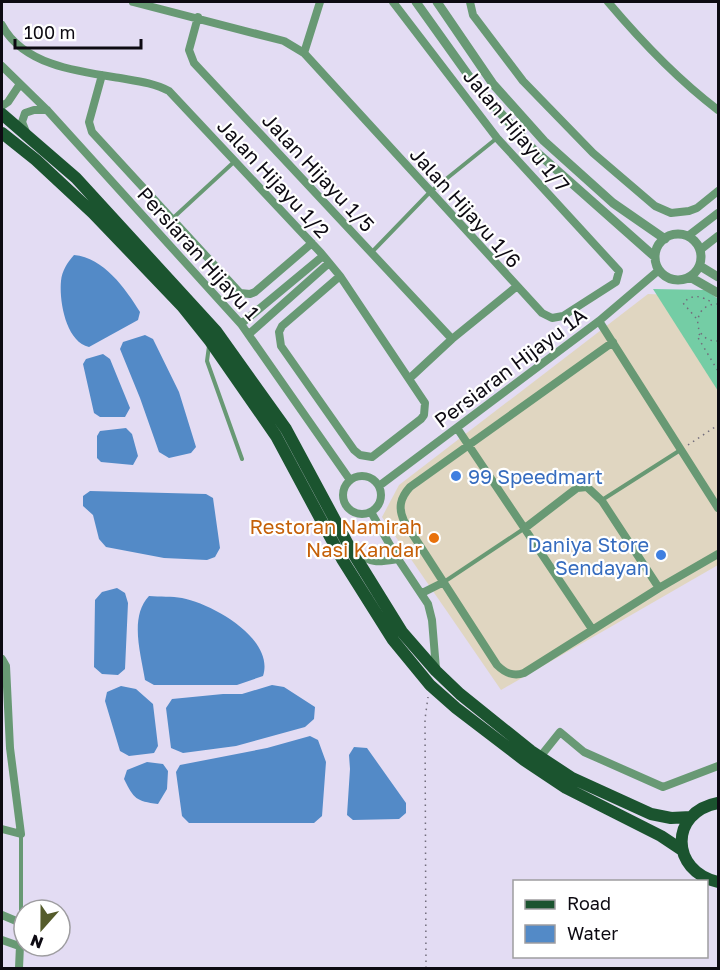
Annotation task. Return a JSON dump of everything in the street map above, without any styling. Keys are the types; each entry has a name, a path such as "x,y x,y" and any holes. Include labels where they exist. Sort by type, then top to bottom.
{"main road":[{"path":"2,114 76,178 216,331 286,429 350,548 402,632 436,671 460,694 540,757 572,778 651,814 671,818 691,817"},
{"path":"2,133 36,160 93,213 182,306 210,341 276,436 342,559 387,630 430,685 524,760 566,788 661,836 682,850"},
{"path":"718,803 699,809 691,817 684,827 682,850 687,862 695,872 706,879 718,882"}],"street":[{"path":"133,2 284,41 304,53 320,2"},
{"name":"Jalan Hijayu 1/7","path":"393,2 497,138 619,271 619,275"},
{"path":"416,2 476,86 533,149 655,257"},
{"path":"437,2 493,84 544,141 613,203 665,239"},
{"path":"470,2 473,15 523,81 592,153 655,206 671,213 689,211 718,191"},
{"path":"608,2 632,30 718,110"},
{"name":"Jalan Hijayu 1/5","path":"198,17 189,50 194,63 452,339"},
{"name":"Jalan Hijayu 1/2","path":"2,27 19,48 38,58 102,75 152,84 169,91 312,243 340,276 425,403 426,409 421,419 372,457 360,456 281,346 279,339 282,327 340,276"},
{"name":"Jalan Hijayu 1/6","path":"304,53 542,313 557,318 616,282 619,275"},
{"name":"Persiaran Hijayu 1","path":"2,66 47,110 242,324 350,480"},
{"path":"102,75 89,122 92,132 236,289 245,294 255,292 312,243"},
{"path":"2,106 8,102 20,84"},
{"path":"28,136 22,125 23,115 34,110 47,110"},
{"path":"688,236 718,213"},
{"path":"680,234 688,236 700,250 700,266 690,277 683,280 670,279 659,270 655,257 656,250 665,239 680,234"},
{"path":"700,250 718,237"},
{"path":"242,324 323,256"},
{"path":"249,334 329,263"},
{"path":"700,266 718,277"},
{"name":"Persiaran Hijayu 1A","path":"379,486 599,321 659,270"},
{"path":"690,277 718,293"},
{"path":"410,378 452,339 516,286"},
{"path":"599,321 718,508"},
{"path":"613,342 410,487 401,500 400,514 498,664 513,675 524,673 592,629 718,554"},
{"path":"457,428 592,629"},
{"path":"362,476 379,486 381,498 370,513 358,514 344,503 343,491 350,480 362,476"},
{"path":"525,528 582,486 592,489 659,588"},
{"path":"370,513 428,604 432,620 436,671"},
{"path":"350,548 370,561 398,559"},
{"path":"422,593 444,582"},
{"path":"2,659 6,666 6,746 21,834 2,829"},
{"path":"540,757 560,732 584,752 663,787 718,766"}],"lane":[{"path":"372,253 430,192 497,138"},
{"path":"172,219 235,160"},
{"path":"210,341 207,361 242,459"},
{"path":"602,501 682,449"},
{"path":"444,582 525,528"},
{"path":"21,834 21,898"}],"path":[{"path":"718,304 702,296 689,297 683,303 697,319 700,333 697,336 718,371"},
{"path":"697,319 703,308 714,303"},
{"path":"700,333 707,339 718,341"},
{"path":"682,449 718,425"},
{"path":"426,969 425,719 430,685"}],"shaded area":[{"path":"648,294 699,296 718,309 718,565 501,690 382,517 399,485"}],"green space":[{"path":"653,289 706,290 718,299 718,391"}],"water":[{"path":"74,255 85,257 104,268 128,293 140,312 138,320 89,347 81,344 70,329 61,299 62,277 65,267"},
{"path":"145,335 153,339 179,392 196,447 191,453 169,458 159,452 120,349 123,342"},
{"path":"103,354 110,359 130,408 125,417 100,417 94,413 83,364 86,359"},
{"path":"126,428 132,434 138,456 133,465 101,462 97,458 97,436 100,431"},
{"path":"90,491 206,494 213,498 220,548 215,557 207,560 164,558 106,547 99,539 93,515 83,506 83,496"},
{"path":"117,588 125,593 128,603 125,669 118,675 102,674 94,667 95,600 102,592"},
{"path":"149,596 178,597 195,602 239,625 260,649 264,662 263,676 237,685 154,685 145,680 139,648 138,625 139,614"},
{"path":"272,685 284,687 315,707 314,719 305,727 236,746 183,753 171,748 166,708 172,699 242,694"},
{"path":"121,686 136,689 153,704 158,746 154,753 129,756 120,751 105,701 107,692"},
{"path":"310,736 318,740 326,762 322,816 314,823 189,823 182,816 176,772 180,765 267,748"},
{"path":"354,747 367,748 406,803 406,813 399,819 353,820 347,815 349,755"},
{"path":"147,762 163,764 168,771 167,789 158,804 136,798 124,779 127,770"}],"place":[{"name":"99 Speedmart","path":"456,476"},
{"name":"Restoran Namirah Nasi Kandar","path":"434,538"},
{"name":"Daniya Store Sendayan","path":"661,555"}]}
